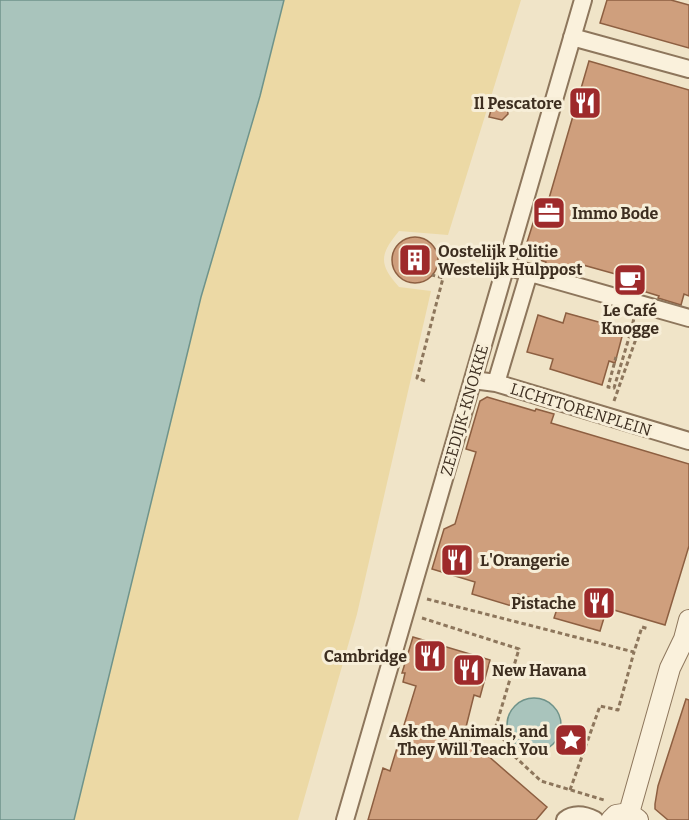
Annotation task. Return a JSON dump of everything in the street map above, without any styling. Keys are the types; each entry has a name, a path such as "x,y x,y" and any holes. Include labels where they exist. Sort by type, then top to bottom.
{"street":[{"name":"ZEEDIJK-KNOKKE","path":"345,820 583,0"},
{"path":"572,37 689,69"},
{"path":"506,266 689,318"},
{"path":"496,383 529,273"},
{"name":"LICHTTORENPLEIN","path":"473,380 496,383 689,441"},
{"path":"565,820 576,816 616,814 634,816 670,669 687,633"}],"path":[{"path":"425,381 417,378 444,278 432,275"},
{"path":"609,417 630,361 638,333 631,331 624,359 614,388 608,387 617,357 624,359 630,361"},
{"path":"411,595 634,652"},
{"path":"402,626 414,617 423,618 519,649 496,726 512,754 541,781 604,800 604,816"},
{"path":"570,790 600,706 618,710 642,627 649,629"}],"sand":[{"path":"284,0 521,0 448,235 399,231 385,253 387,272 399,287 431,291 357,614 298,820 74,820 201,297 260,96"}],"water":[{"path":"0,0 284,0 260,96 201,297 74,820 0,820"},
{"path":"529,698 539,698 549,702 557,710 561,725 557,740 549,748 539,752 529,752 519,748 511,740 507,730 507,720 511,710 519,702"}],"building":[{"path":"607,0 671,0 689,5 689,48 600,23"},
{"path":"589,61 689,90 689,296 684,294 681,305 617,283 619,275 583,265 580,275 545,265 546,262 523,255 535,217 543,219"},
{"path":"494,100 504,103 507,107 508,114 502,120 489,117"},
{"name":"Oostelijk Politie Westelijk Hulppost","path":"415,237 431,244 438,260 431,276 415,283 399,276 392,260 399,244"},
{"path":"566,313 624,329 615,363 609,361 602,385 550,369 553,359 527,352 538,315 563,323"},
{"path":"487,397 554,414 551,423 689,464 689,546 665,625 607,608 600,631 554,618 558,606 518,594 515,607 472,594 475,582 432,569 444,529 455,524 476,452 466,449 480,401"},
{"path":"413,637 490,660 480,697 474,695 464,735 547,807 536,820 368,820 383,768 390,771 416,686 403,682 405,673 402,673"},
{"path":"686,699 689,700 689,820 668,820 655,809 655,804 658,786"}],"place":[{"name":"Il Pescatore","path":"585,103"},
{"name":"Immo Bode","path":"549,213"},
{"name":"Oostelijk Politie Westelijk Hulppost","path":"415,260"},
{"name":"Le Café Knogge","path":"630,280"},
{"name":"L'Orangerie","path":"457,560"},
{"name":"Pistache","path":"599,603"},
{"name":"Cambridge","path":"430,656"},
{"name":"New Havana","path":"469,670"},
{"name":"Ask the Animals, and They Will Teach You","path":"571,740"}]}
